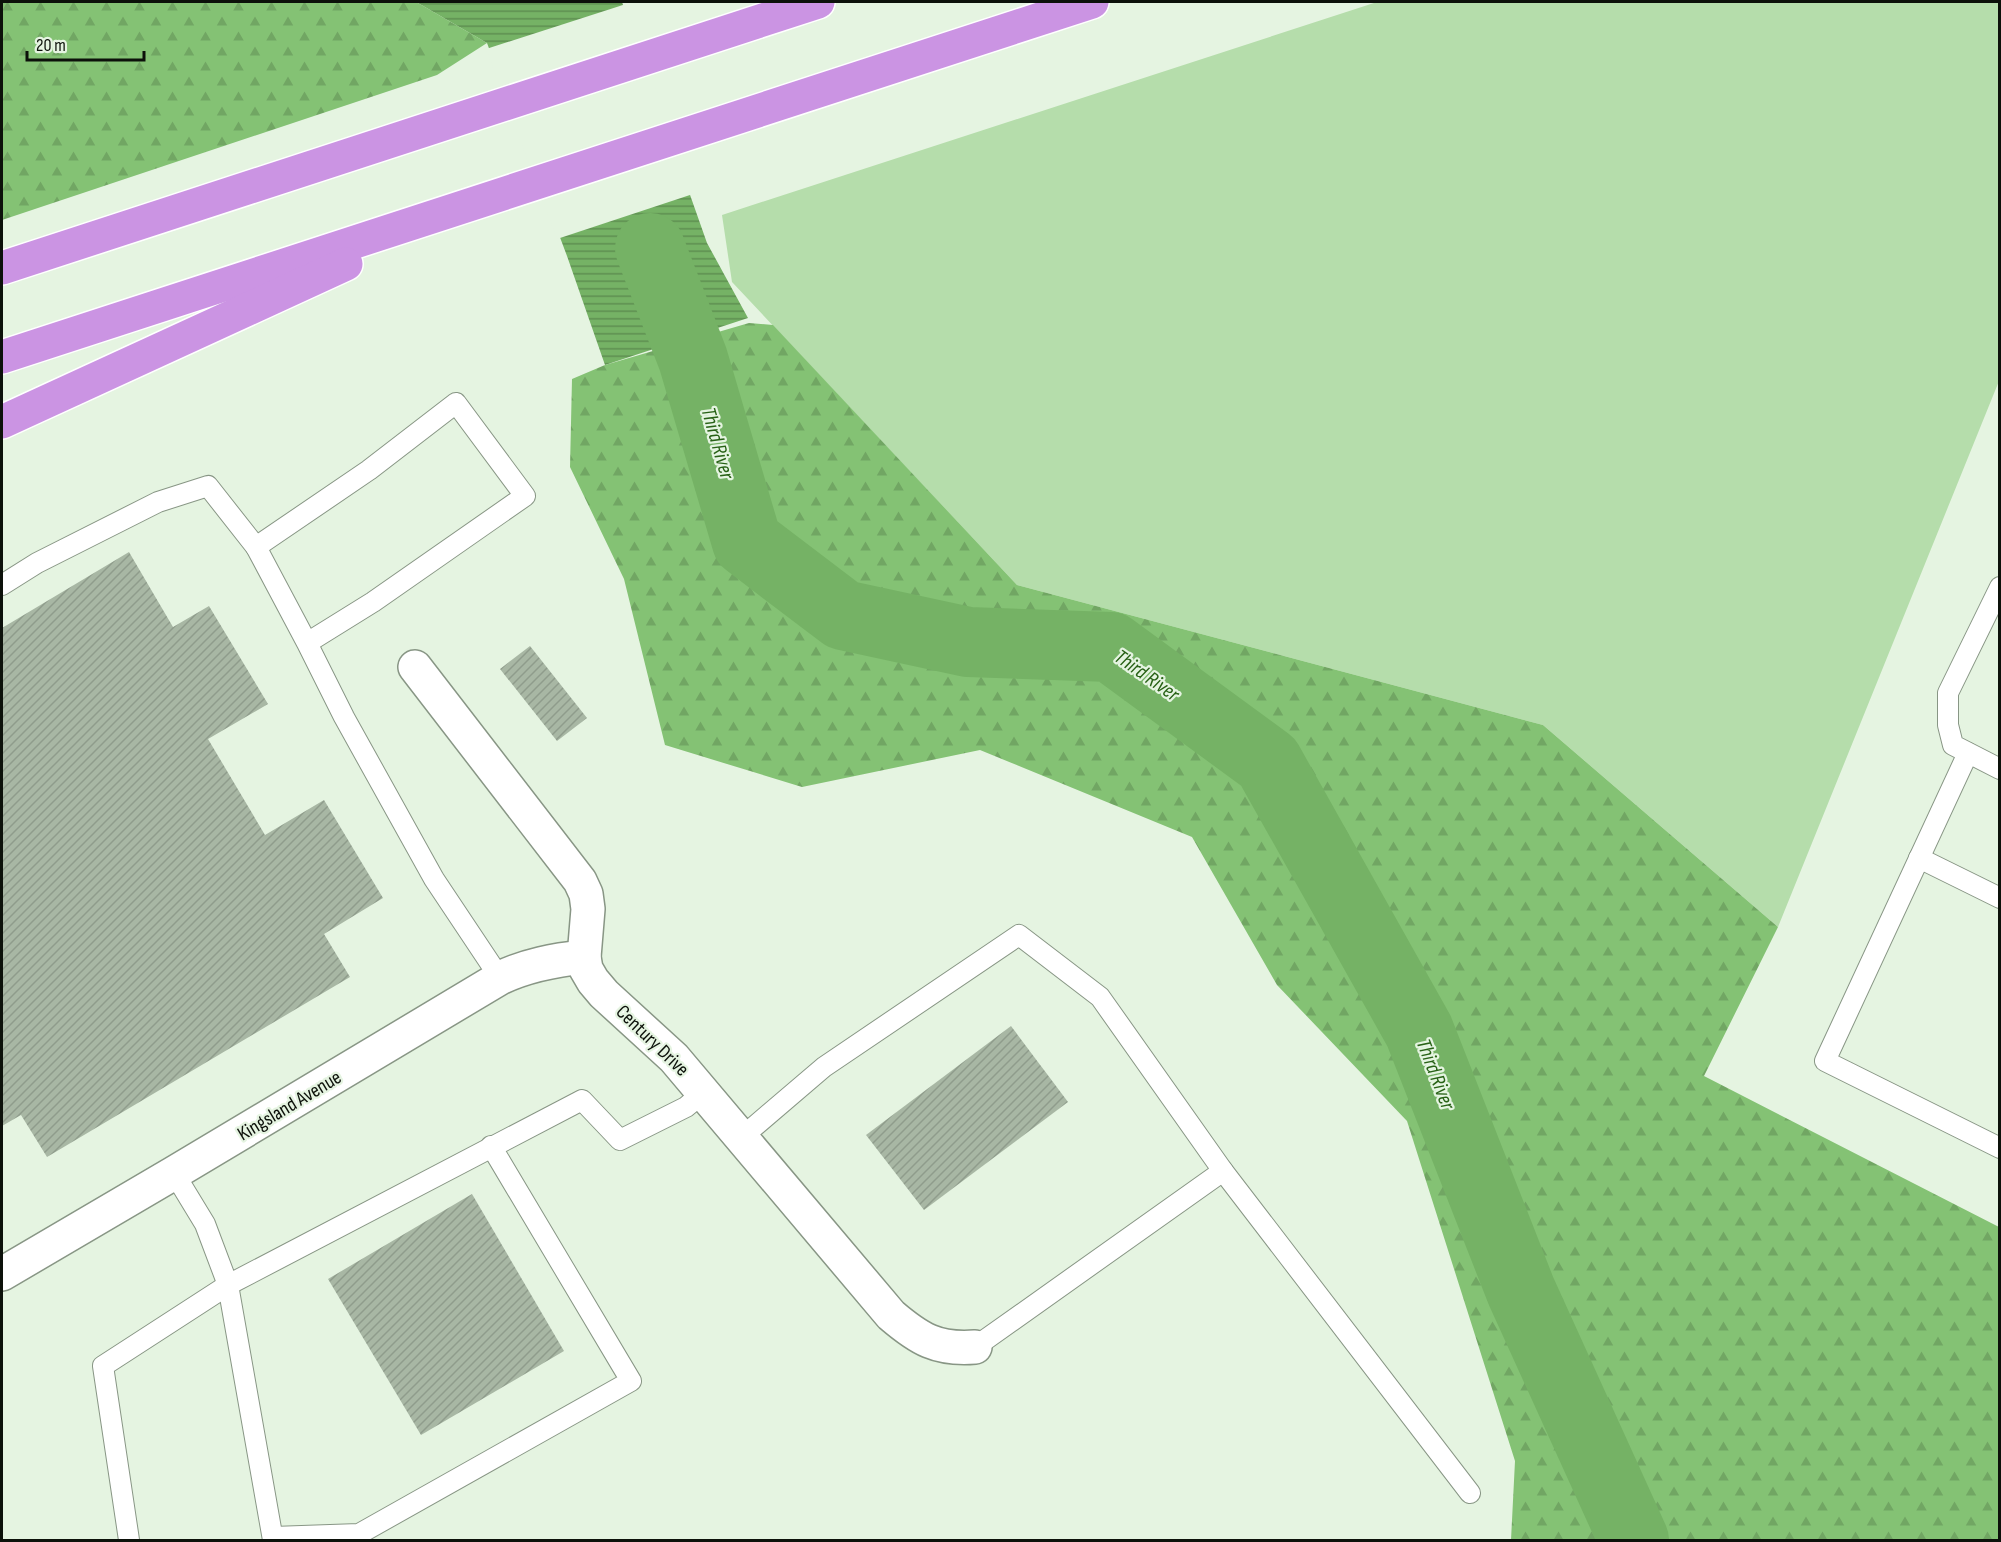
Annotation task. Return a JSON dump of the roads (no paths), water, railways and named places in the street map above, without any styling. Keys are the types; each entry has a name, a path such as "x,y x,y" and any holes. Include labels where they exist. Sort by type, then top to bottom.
{"highway":[{"path":"2,268 818,2"},
{"path":"2,357 1092,2"},
{"path":"2,422 495,196"}],"street":[{"name":"Century Drive","path":"415,667 580,881 586,894 588,909 584,957 586,969 593,981 604,994 653,1036 704,1092 891,1315 908,1330 929,1341 954,1348 975,1347"},
{"name":"Kingsland Avenue","path":"2,1274 500,978 541,963 584,957"}],"lane":[{"path":"256,547 369,470 456,403 525,496 373,602 307,643"},
{"path":"2,585 37,563 158,502 208,486 256,547 344,717 434,879 500,978"},
{"path":"2000,587 1948,693 1948,725 1953,745 2000,769"},
{"path":"1968,753 1825,1061 2000,1148"},
{"path":"1919,858 2000,898"},
{"path":"742,1137 824,1067 1019,935 1100,997 1223,1171 1470,1493"},
{"path":"129,1540 103,1366 228,1285 582,1100 620,1140 686,1107 704,1092"},
{"path":"174,1173 205,1224 228,1285 273,1539 359,1534 631,1381 491,1146"},
{"path":"975,1347 1223,1171"}],"waterway":[{"name":"Third River","path":"650,248 693,359 747,542 843,615 968,642 1111,647 1268,762 1419,1031 1521,1291 1634,1540"}]}
